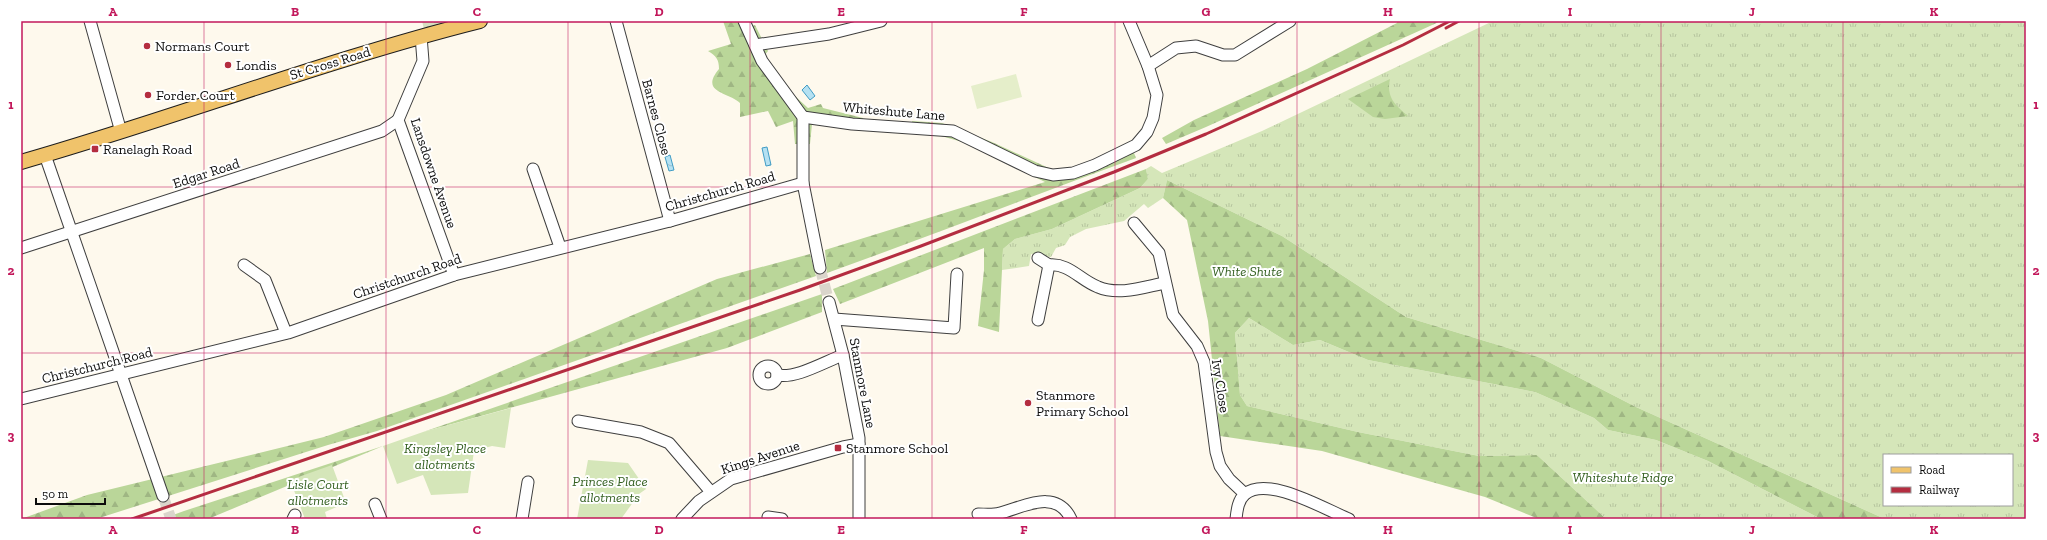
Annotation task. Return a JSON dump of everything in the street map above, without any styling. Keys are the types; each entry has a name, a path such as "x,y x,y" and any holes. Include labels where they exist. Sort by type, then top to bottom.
{"main road":[{"name":"St Cross Road","path":"21,162 121,132 293,74 421,36 480,21"}],"street":[{"path":"90,21 121,132"},
{"name":"Barnes Close","path":"616,21 670,221"},
{"path":"744,21 762,61 803,117 803,183 820,268"},
{"path":"756,45 829,34 881,21"},
{"path":"1129,21 1148,66 1176,48 1196,46 1222,55 1235,55 1290,21"},
{"name":"Lansdowne Avenue","path":"421,36 423,61 398,120 454,275"},
{"name":"Whiteshute Lane","path":"803,117 852,124 953,131 1035,171 1053,176 1080,171 1136,145 1147,132 1153,118 1157,95 1148,66"},
{"name":"Edgar Road","path":"21,248 382,132 398,120"},
{"path":"45,155 73,232 120,374 163,496"},
{"path":"533,169 560,247"},
{"name":"Christchurch Road","path":"21,399 286,333 454,275 560,247 670,221 803,183"},
{"name":"Ivy Close","path":"1134,223 1159,253 1173,315 1197,346 1204,362 1216,452 1220,466 1229,479 1245,494"},
{"path":"1038,258 1049,266 1059,264 1098,287 1106,289 1117,291 1165,283"},
{"path":"244,265 265,280 286,333"},
{"path":"1038,320 1049,266"},
{"path":"834,319 954,328 956,274"},
{"name":"Stanmore Lane","path":"829,302 843,355 859,444 859,519"},
{"path":"777,375 785,377 794,375 843,355"},
{"path":"578,421 641,432 669,443 711,492"},
{"name":"Kings Avenue","path":"682,519 686,512 711,492 731,479 859,444"},
{"path":"522,519 528,482"},
{"path":"1236,519 1239,504 1245,494 1252,490 1267,488 1294,494 1349,519"},
{"path":"978,514 998,514 1031,502 1041,501 1056,505 1063,509 1071,519"},
{"path":"375,504 381,519"},
{"path":"768,517 782,519"}],"green space":[{"path":"422,21 454,21 424,29"},
{"path":"723,21 742,21 745,29 755,25 768,51 764,56 784,86 808,108 821,104 823,108 863,118 865,127 812,124 810,144 795,144 793,121 776,127 768,111 740,117 740,103 718,91 712,83 719,66 716,58 708,51 731,44"},
{"path":"1397,21 1441,21 1166,144 1162,138 1194,120 1307,69 1397,23"},
{"path":"1493,21 2026,21 2026,519 1885,519 1636,407 1541,358 1406,317 1282,236 1167,180 1163,198 1148,208 1144,204 1124,221 1086,229 1070,237 1065,245 1056,248 1051,257 1031,254 1029,266 1002,270 1003,249 1015,239 1052,229 1140,188 1148,179 1146,169 1151,166 1162,173 1262,131"},
{"path":"1016,74 1022,97 977,109 971,86"},
{"path":"1390,79 1389,91 1391,96 1399,108 1408,116 1385,119 1373,117 1348,99"},
{"path":"912,121 942,123 992,142 1053,170 1072,169 1118,150 1134,153 1136,158 827,273 825,250 1045,182 966,143 941,136 914,133"},
{"path":"1146,169 1148,179 1140,188 1052,229 1015,239 1003,249 999,332 978,326 984,270 984,248 840,304 833,289"},
{"name":"White Shute","path":"1167,180 1282,236 1406,317 1541,358 1636,407 1885,519 1821,519 1708,461 1656,440 1608,430 1594,418 1535,392 1368,360 1320,340 1293,345 1249,318 1235,333 1240,395 1247,406 1358,432 1479,456 1537,455 1604,517 1609,519 1539,519 1485,497 1322,451 1220,436 1208,321 1187,220 1163,198"},
{"path":"810,254 816,276 377,431 328,445 96,519 21,519 87,495 324,437 446,395 717,279"},
{"path":"822,294 822,312 727,348 423,432"},
{"name":"Whiteshute Ridge","path":"1249,318 1293,345 1320,340 1368,360 1535,392 1594,418 1608,430 1656,440 1708,461 1821,519 1609,519 1604,517 1537,455 1479,456 1358,432 1247,406 1240,395 1235,333"},
{"name":"Kingsley Place allotments","path":"511,408 505,448 492,446 474,451 468,493 431,495 423,475 397,484 383,446 423,432"},
{"path":"383,446 208,519 162,519 184,511"},
{"name":"Princes Place allotments","path":"588,460 628,463 646,489 639,494 621,519 577,519"},
{"name":"Lisle Court allotments","path":"332,465 346,503 325,512 327,519 305,519 290,480"}],"water":[{"path":"807,85 815,96 810,100 802,90"},
{"path":"767,147 771,165 766,166 762,148"},
{"path":"670,155 674,170 669,171 665,157"}],"tunnel":[{"path":"820,268 829,302"},
{"path":"163,496 171,519"}],"railway":[{"path":"132,519 800,290 921,246 1114,172 1206,134 1403,45 1450,21"},
{"path":"1446,28 1459,21"}],"place":[{"name":"Normans Court","path":"147,46"},
{"name":"Londis","path":"228,65"},
{"name":"Forder Court","path":"148,95"},
{"name":"Ranelagh Road","path":"95,149"},
{"name":"Stanmore Primary School","path":"1028,403"},
{"name":"Stanmore School","path":"838,448"}]}
